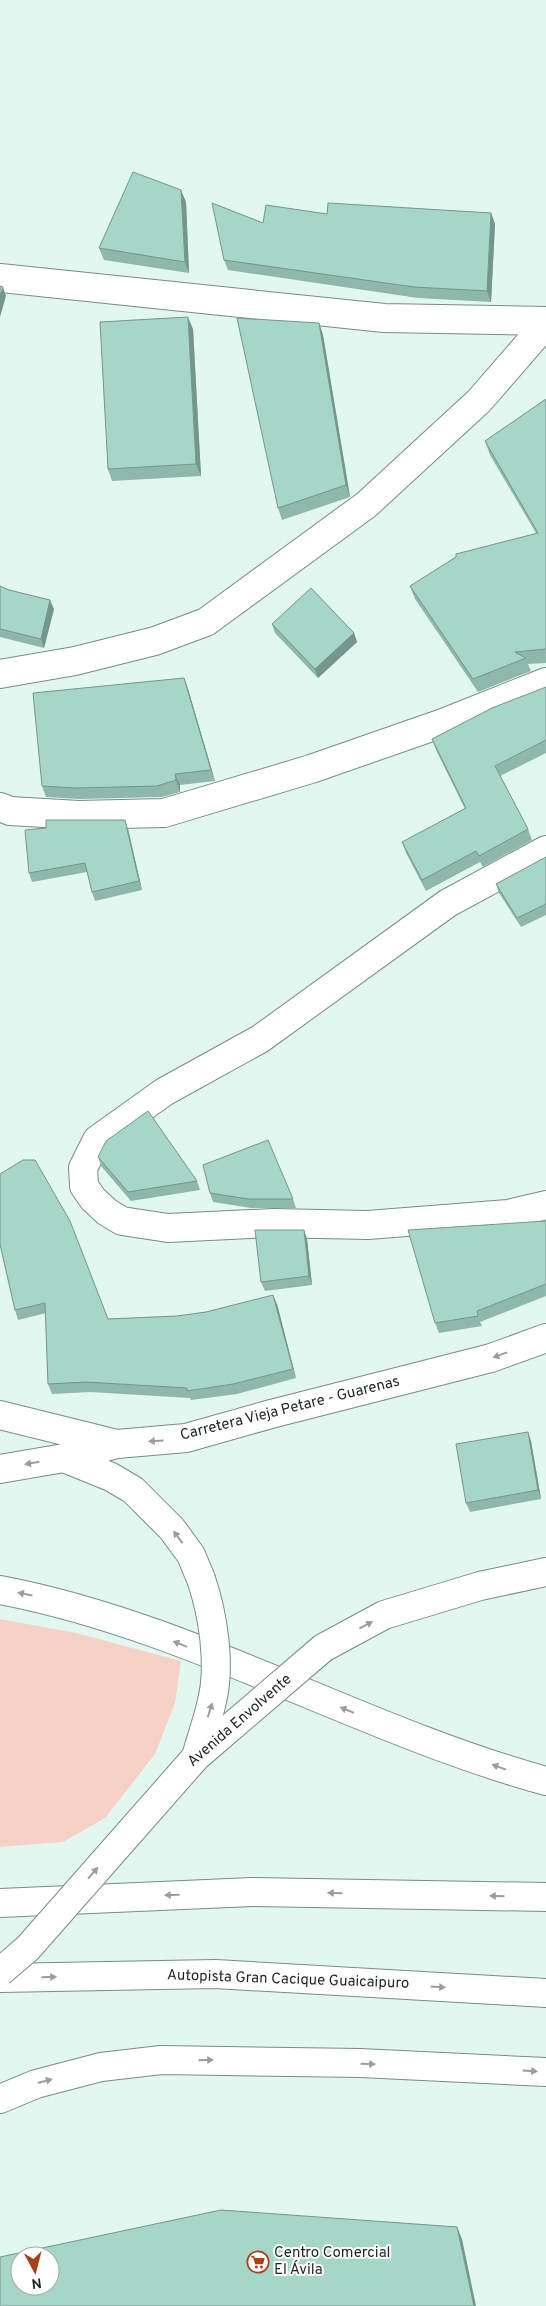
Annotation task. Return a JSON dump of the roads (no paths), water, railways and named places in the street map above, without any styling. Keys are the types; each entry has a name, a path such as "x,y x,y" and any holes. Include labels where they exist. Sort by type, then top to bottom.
{"main road":[{"path":"0,278 384,318 546,322"},
{"path":"0,674 75,661 155,641 206,622 366,505 479,400 546,322"},
{"path":"0,807 10,810 79,815 164,813 330,763 443,723 546,682"},
{"path":"546,850 448,903 260,1039 164,1092 97,1140 83,1168 84,1186 93,1199 107,1212 122,1220 168,1228 273,1223 368,1224 508,1214 546,1205"},
{"name":"Carretera Vieja Petare - Guarenas","path":"0,1469 64,1458 117,1444 186,1438 271,1414 490,1358 546,1338"},
{"path":"0,1415 117,1444"},
{"path":"64,1458 111,1477 133,1490 172,1529 190,1555 208,1600 216,1666 213,1700 196,1757"},
{"name":"Avenida Envolvente","path":"0,1972 28,1948 196,1757 323,1648 384,1615 480,1586 546,1572"},
{"path":"0,1590 38,1597 149,1631 366,1717 512,1772 546,1781"},
{"path":"0,1903 252,1892 546,1897"},
{"name":"Autopista Gran Cacique Guaicaipuro","path":"0,1978 215,1974 546,1993"},
{"path":"0,2099 36,2084 101,2067 161,2060 360,2063 546,2072"}],"place":[{"name":"Centro Comercial El Ávila","path":"258,2262"}]}
